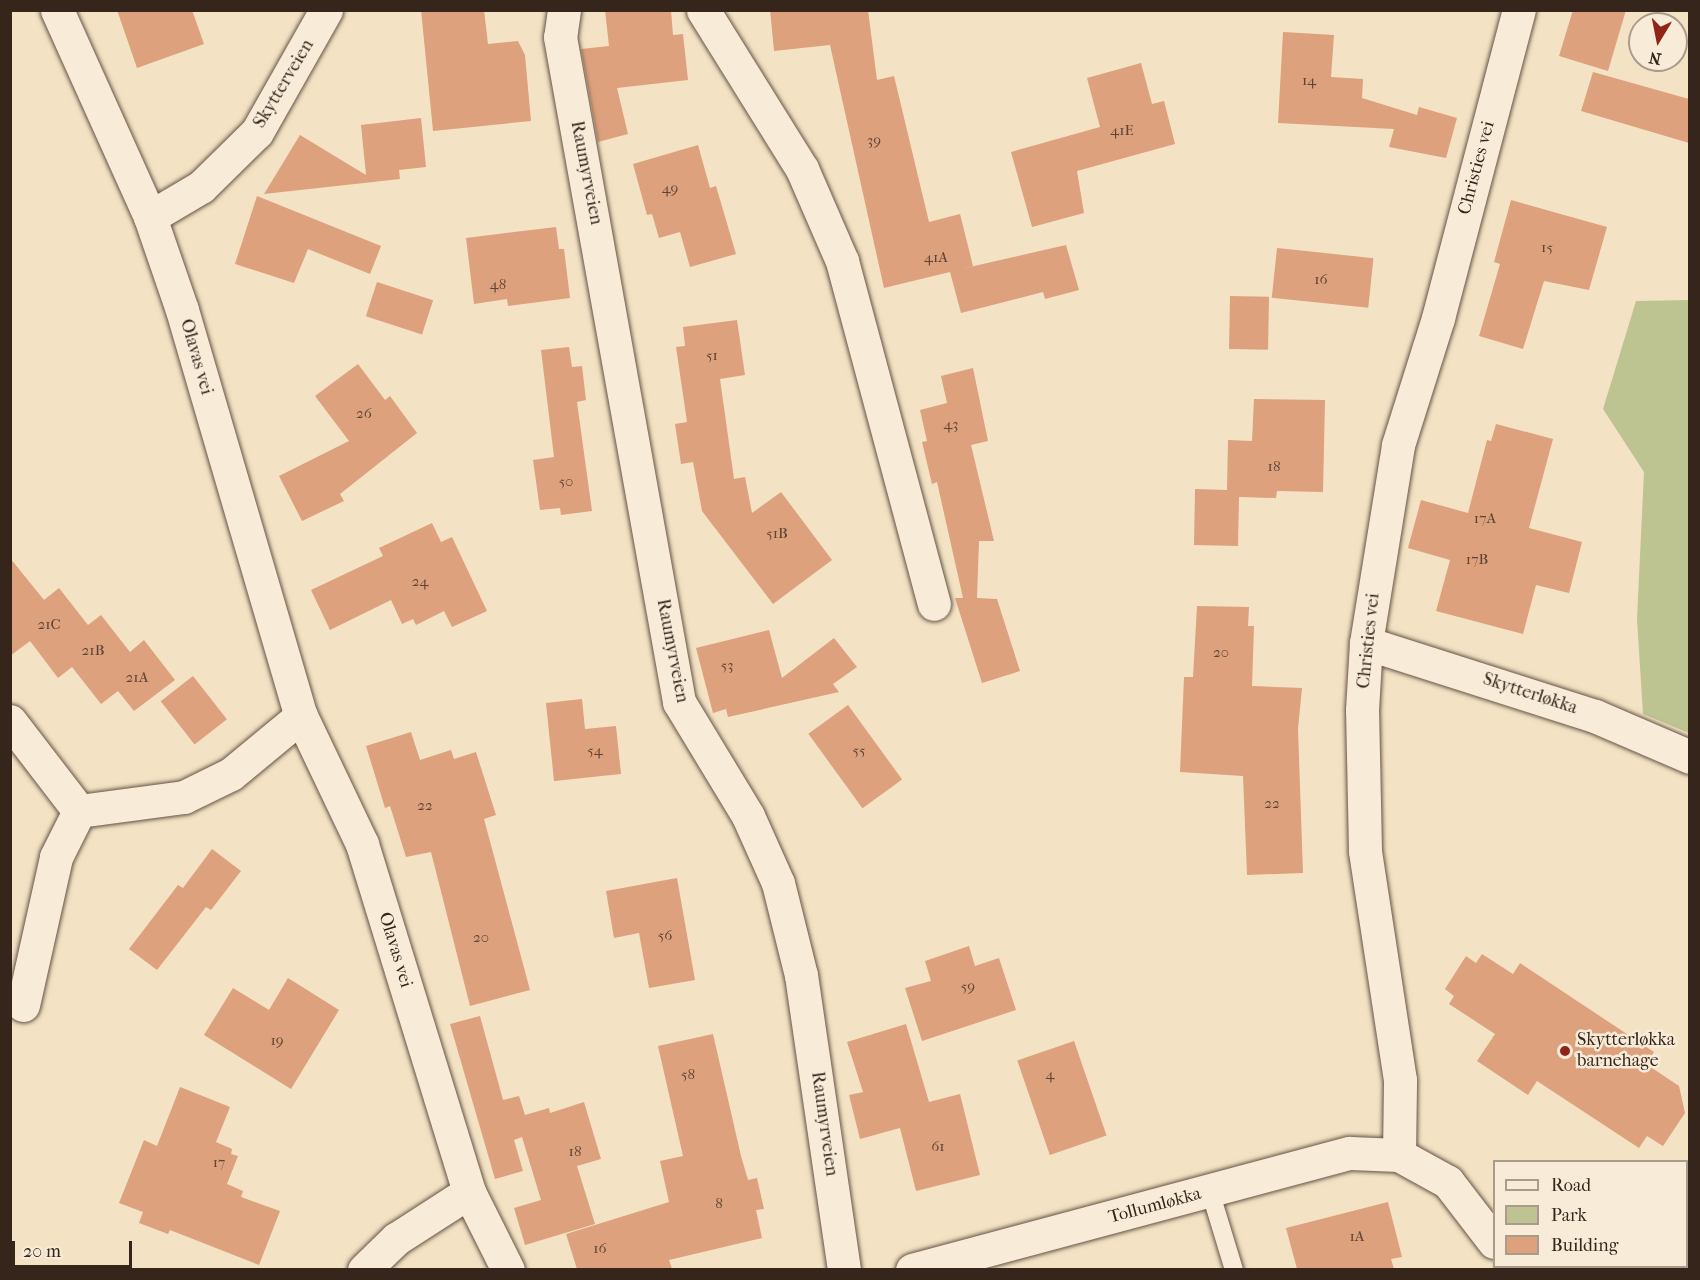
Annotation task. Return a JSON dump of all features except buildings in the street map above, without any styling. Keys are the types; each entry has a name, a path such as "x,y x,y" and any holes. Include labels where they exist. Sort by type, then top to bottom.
{"street":[{"name":"Olavas vei","path":"57,10 150,217 182,310 301,716 362,844 469,1192 508,1269"},
{"name":"Skytterveien","path":"150,217 201,187 257,132 326,10"},
{"name":"Raumyrveien","path":"564,10 560,37 679,702 748,816 778,883 801,975 844,1269"},
{"path":"703,10 802,168 842,261 934,604"},
{"name":"Christies vei","path":"1399,1155 1400,1080 1365,850 1362,710 1366,643 1398,445 1438,318 1519,10"},
{"name":"Skytterløkka","path":"1366,643 1594,716 1689,757"},
{"path":"79,811 184,797 231,774 301,716"},
{"path":"10,721 79,811"},
{"path":"23,1005 56,857 79,811"},
{"name":"Tollumløkka","path":"912,1269 1350,1153 1399,1155"},
{"path":"1399,1155 1448,1182 1493,1241"},
{"path":"364,1269 396,1239 469,1192"}],"lane":[{"path":"1210,1191 1234,1269"}],"green space":[{"path":"1690,300 1689,733 1643,714 1637,619 1644,472 1603,409 1636,301"}],"place":[{"name":"Skytterløkka barnehage","path":"1565,1051"}]}
